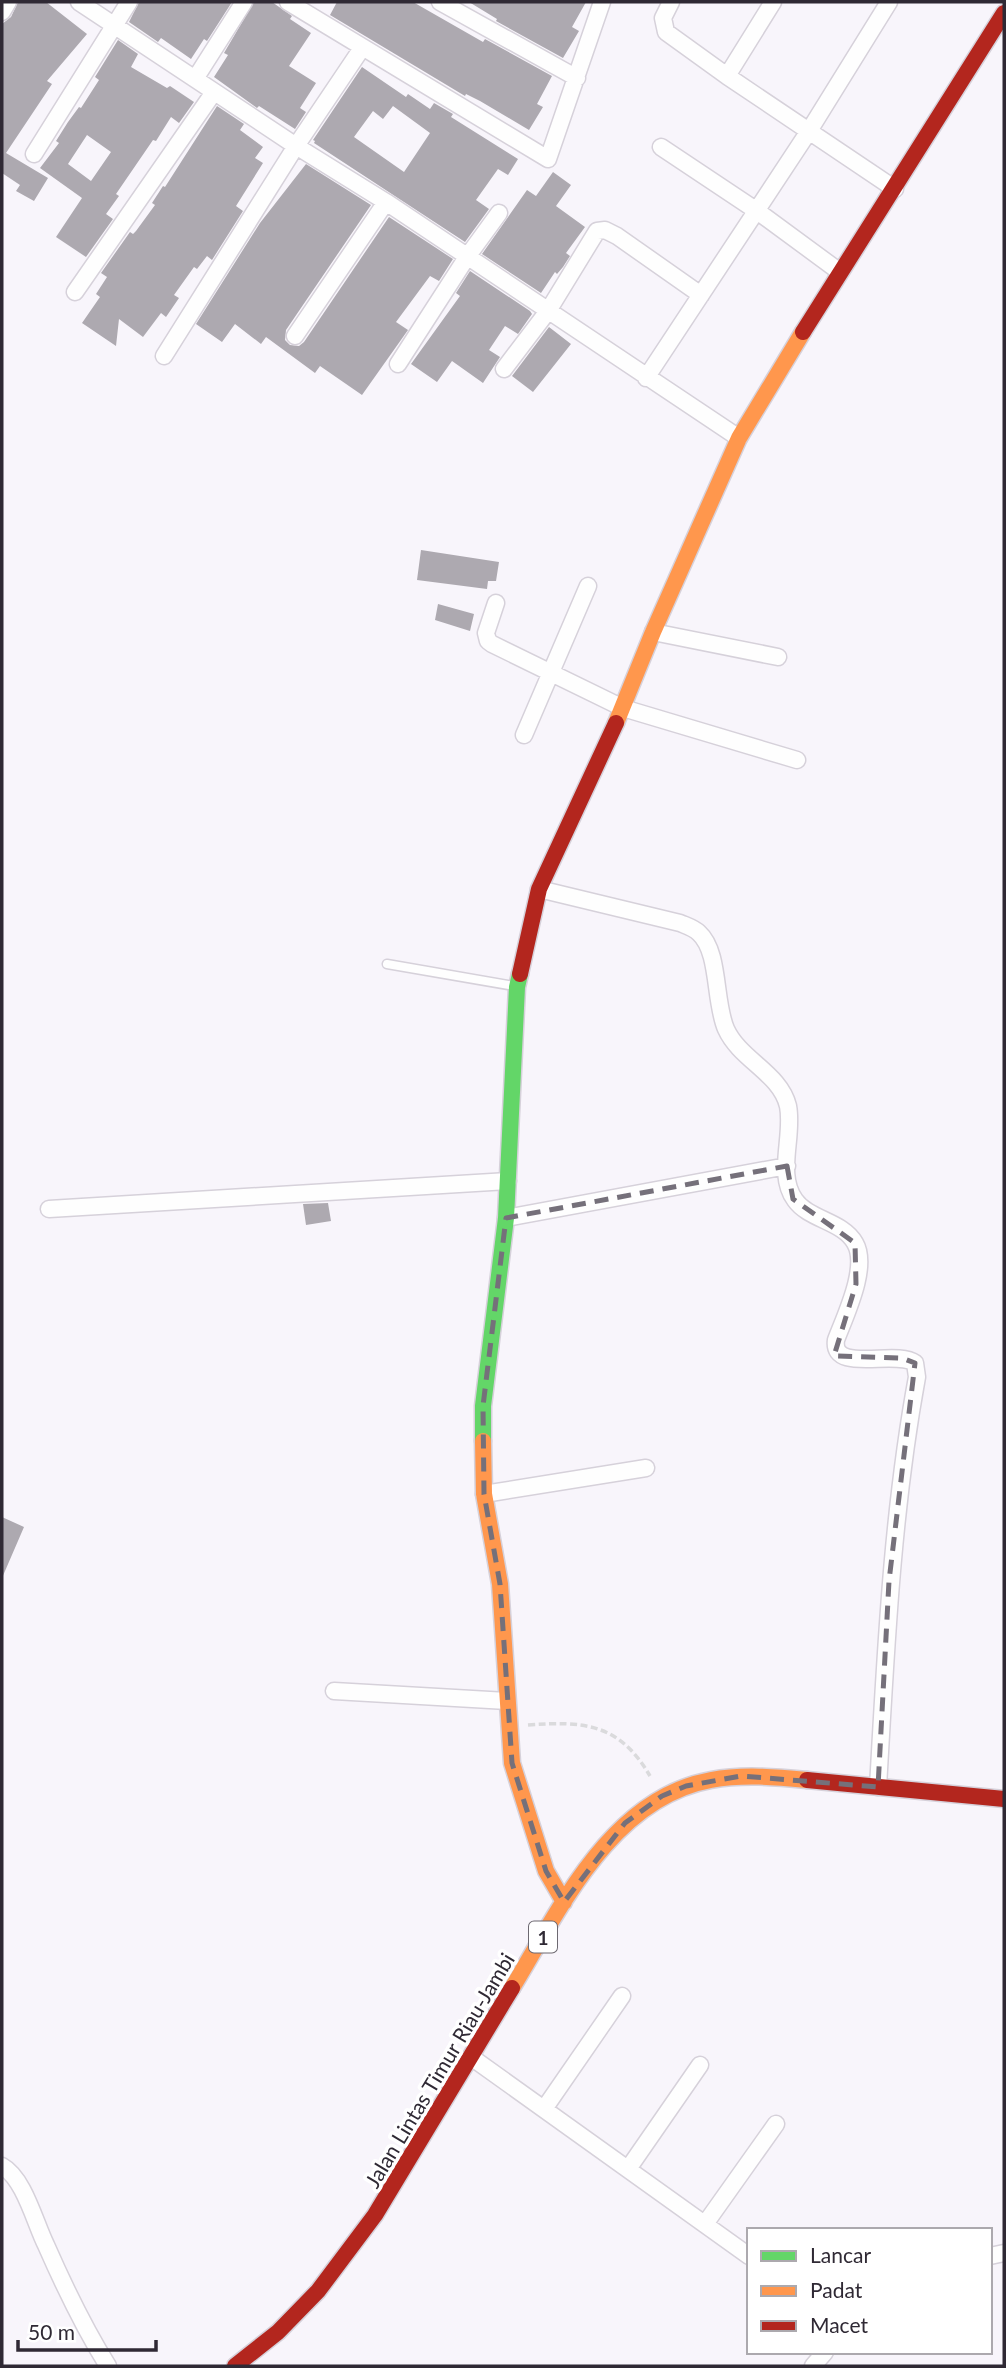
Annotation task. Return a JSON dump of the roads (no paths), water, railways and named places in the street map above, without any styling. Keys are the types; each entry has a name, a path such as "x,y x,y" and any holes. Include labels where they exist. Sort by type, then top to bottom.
{"main road":[{"path":"564,1902 546,1871 512,1763 500,1584 484,1494 483,1406 506,1218 517,987 539,889 623,708 653,632 739,438 840,272 1004,13"},
{"name":"Jalan Lintas Timur Riau-Jambi","path":"234,2366 278,2332 318,2291 375,2215 564,1902 601,1850 625,1823 662,1796 709,1780 741,1776 1004,1798"}],"street":[{"path":"2,12 8,2"},
{"path":"79,2 296,146 386,202 739,438"},
{"path":"34,154 129,2"},
{"path":"195,79 244,2"},
{"path":"440,2 577,78"},
{"path":"300,4 362,48 548,159 602,2"},
{"path":"671,2 663,18 666,32 895,189"},
{"path":"727,76 773,2"},
{"path":"646,377 809,131 889,2"},
{"path":"164,356 296,146 362,48"},
{"path":"75,292 214,92"},
{"path":"661,147 757,211 840,272"},
{"path":"295,335 386,202"},
{"path":"398,364 467,257 499,214"},
{"path":"505,369 548,312 594,233 600,230 617,236 701,295"},
{"path":"524,735 588,586"},
{"path":"496,603 486,633 488,641 623,708 797,760"},
{"path":"653,632 778,657"},
{"path":"539,889 680,923 701,934 709,947 720,1014 727,1031 744,1054 783,1090 791,1129 787,1183 793,1199 800,1206 842,1230 855,1243 859,1262 856,1284 835,1348 843,1357 902,1357 915,1363 917,1377 899,1490 890,1581 878,1787"},
{"path":"506,1218 787,1166"},
{"path":"49,1209 508,1181"},
{"path":"484,1494 646,1468"},
{"path":"334,1691 507,1701"},
{"path":"544,2109 621,1996"},
{"path":"471,2057 747,2255"},
{"path":"628,2169 700,2065"},
{"path":"705,2224 776,2124"},
{"path":"2,2166 11,2172 21,2189 46,2246 108,2366"}],"lane":[{"path":"387,964 517,987"}]}
